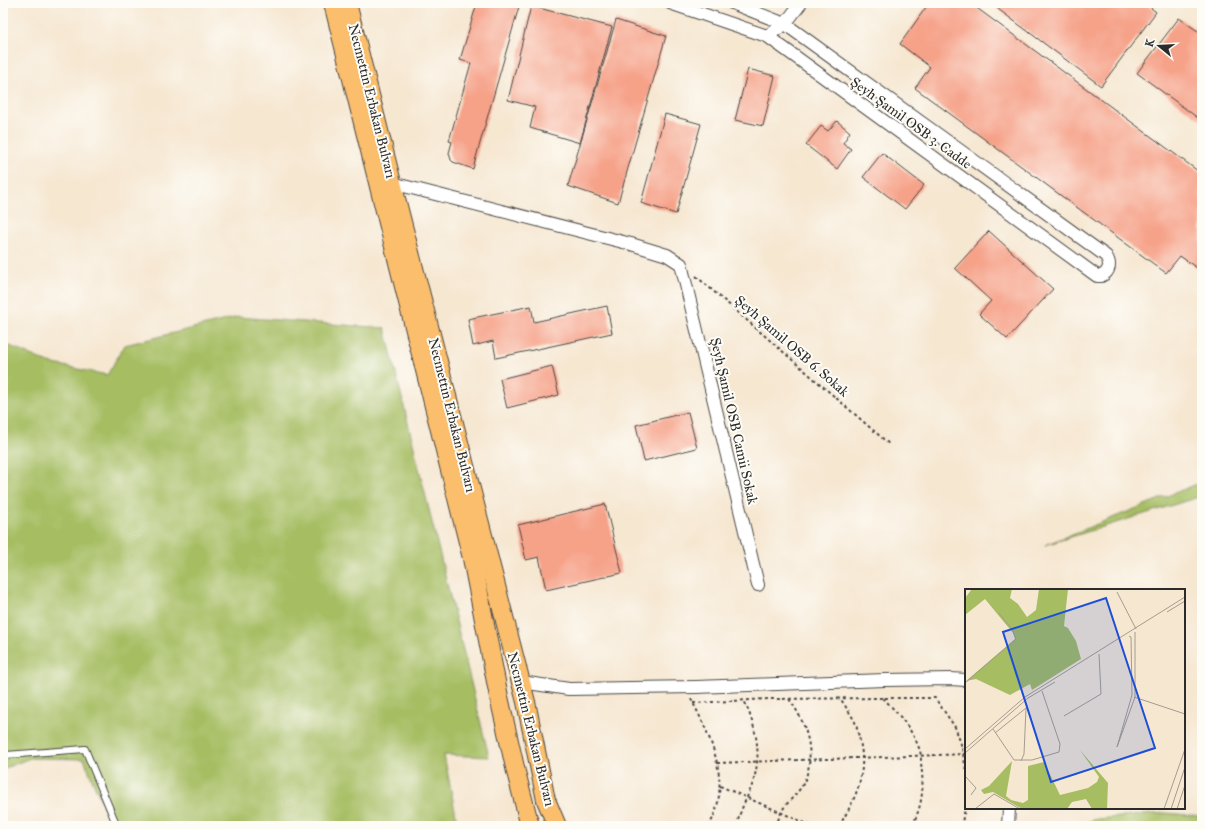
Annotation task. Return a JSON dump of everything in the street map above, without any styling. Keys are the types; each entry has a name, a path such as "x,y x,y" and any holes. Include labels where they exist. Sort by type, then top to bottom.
{"main road":[{"name":"Necmettin Erbakan Bulvarı","path":"333,3 472,558 499,696 530,826"},
{"name":"Necmettin Erbakan Bulvarı","path":"347,3 520,682 546,800 557,826"}],"street":[{"name":"Şeyh Şamil OSB 3. Cadde","path":"670,3 767,36 1097,276 1104,275 1109,265 1106,256 785,24"},
{"path":"732,3 785,24"},
{"path":"767,36 785,24 801,3"},
{"path":"392,182 631,244 667,255 682,264"},
{"name":"Şeyh Şamil OSB Camii Sokak","path":"682,264 758,585"},
{"path":"520,682 569,689 685,687 893,680 965,680"},
{"path":"1008,826 1009,809"}],"lane":[{"path":"3,756 85,749 117,826"}],"path":[{"name":"Şeyh Şamil OSB 6. Sokak","path":"682,264 889,444"},
{"path":"685,687 713,745 717,763 719,786 718,802 709,826"},
{"path":"839,826 850,808 859,787 863,764 862,750 855,723 840,698"},
{"path":"883,698 894,709 910,730 920,749 923,795 912,826"},
{"path":"693,703 789,699 935,698 955,727 965,764"},
{"path":"776,826 785,807 803,784 808,769 809,760 810,750 803,722 789,699"},
{"path":"737,826 746,798 751,788 758,754 755,729 744,700"},
{"path":"717,763 963,754"},
{"path":"719,786 812,826"},
{"path":"961,826 965,808"}],"green space":[{"path":"238,317 385,328 489,757 444,755 458,826 111,826 84,759 30,758 3,769 3,343 49,363 107,375 125,345"},
{"path":"1202,482 1202,496 1045,545"},
{"path":"1165,813 1202,816 1202,826 1073,826 1097,819"}],"building":[{"path":"477,3 520,3 473,169 451,160 449,153 452,142 449,141 471,63 460,60"},
{"path":"929,3 970,3 1202,174 1201,271 1180,256 1166,273 915,88 930,67 900,44"},
{"path":"990,3 1145,3 1156,12 1101,86"},
{"path":"531,6 612,27 580,143 530,128 535,107 508,100"},
{"path":"1179,18 1202,34 1202,121 1137,73"},
{"path":"616,20 666,36 618,203 568,186"},
{"path":"748,69 775,76 763,126 735,120"},
{"path":"665,114 701,124 676,214 641,203"},
{"path":"837,121 850,132 843,143 851,149 837,169 806,145 821,126 828,131"},
{"path":"882,153 924,185 905,209 863,177"},
{"path":"989,231 1053,289 1007,339 979,314 991,301 955,268"},
{"path":"531,306 534,322 607,306 612,333 496,358 493,341 473,346 468,319"},
{"path":"552,366 559,395 507,408 500,379"},
{"path":"688,412 697,448 644,461 636,425"},
{"path":"605,504 622,573 546,590 539,557 526,560 518,525"}]}
